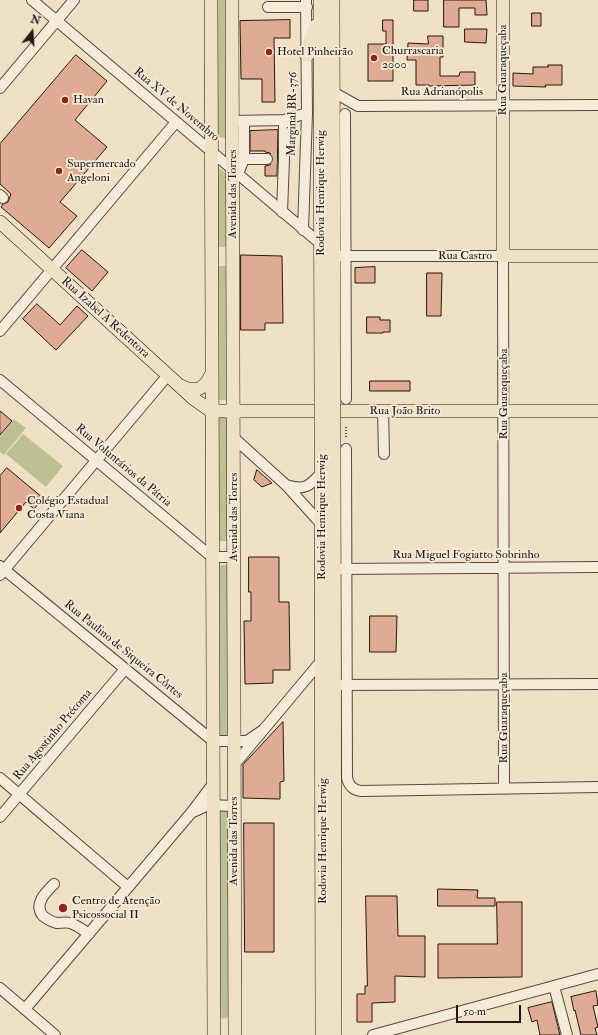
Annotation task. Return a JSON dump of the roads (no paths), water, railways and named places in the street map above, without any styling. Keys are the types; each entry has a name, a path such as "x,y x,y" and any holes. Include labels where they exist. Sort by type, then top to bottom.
{"highway":[{"name":"Rodovia Henrique Herwig","path":"332,0 332,92 339,256 334,423 340,569 340,685 334,1035"},
{"name":"Rodovia Henrique Herwig","path":"321,7 322,245 334,402"},
{"path":"307,54 321,7"},
{"name":"Rodovia Henrique Herwig","path":"323,1035 322,472 334,423"}],"main road":[{"name":"Avenida das Torres","path":"211,0 214,1035"},
{"name":"Avenida das Torres","path":"232,0 238,121 232,259 234,411 235,1035"},
{"name":"Rua Guaraqueçaba","path":"503,0 504,256"},
{"name":"Rua Izabel A Redentora","path":"0,222 179,386 211,411"},
{"path":"211,259 222,253 228,255 232,259"},
{"name":"Rua Castro","path":"504,256 598,256"},
{"path":"179,386 189,390 200,389 205,385 211,375"},
{"name":"Rua João Brito","path":"211,411 598,411"},
{"path":"214,1016 217,1020 225,1022 228,1022 235,1017"}],"street":[{"name":"Rua XV de Novembro","path":"32,0 322,245"},
{"path":"0,88 74,0"},
{"path":"268,7 306,4"},
{"name":"Marginal BR-376","path":"303,230 307,113 306,4"},
{"name":"Rua Adrianópolis","path":"332,92 358,106 598,105"},
{"path":"333,123 358,106"},
{"path":"235,172 244,159 238,121 284,120 307,113"},
{"path":"339,256 345,114"},
{"path":"282,212 284,120"},
{"path":"0,331 176,122"},
{"path":"244,159 268,159"},
{"name":"Rua Castro","path":"339,256 504,256"},
{"name":"Rua Guaraqueçaba","path":"504,256 504,789"},
{"path":"2,570 168,375"},
{"name":"Rua Voluntários da Pátria","path":"0,380 212,557"},
{"path":"383,411 384,454"},
{"path":"234,438 286,485 322,525"},
{"path":"340,569 346,449"},
{"path":"286,485 296,488 308,486 322,472"},
{"path":"212,557 234,557"},
{"name":"Rua Miguel Fogiatto Sobrinho","path":"340,569 598,567"},
{"name":"Rua Paulino de Siqueira Côrtes","path":"2,570 213,741"},
{"path":"234,765 322,660"},
{"name":"Rua Agostinho Précoma","path":"0,817 125,669"},
{"path":"598,684 340,685 347,778 351,788 356,790 598,787"},
{"path":"195,726 208,723 212,716"},
{"path":"213,741 247,740 263,730"},
{"path":"0,778 128,887"},
{"path":"25,1009 191,813 213,784"},
{"path":"191,813 213,805 234,806"},
{"path":"54,884 43,896 39,905 40,911 44,917 57,923 69,923 75,925 89,934"},
{"path":"373,1035 598,974"},
{"path":"554,986 567,1035"},
{"path":"0,988 55,1035"}],"tunnel":[{"path":"267,159 280,159"}],"place":[{"name":"Hotel Pinheirão","path":"269,52"},
{"name":"Churrascaria 2000","path":"374,58"},
{"name":"Havan","path":"65,100"},
{"name":"Supermercado Angeloni","path":"59,171"},
{"name":"Colégio Estadual Costa Viana","path":"19,508"},
{"name":"Centro de Atenção Psicossocial II","path":"63,908"}]}
